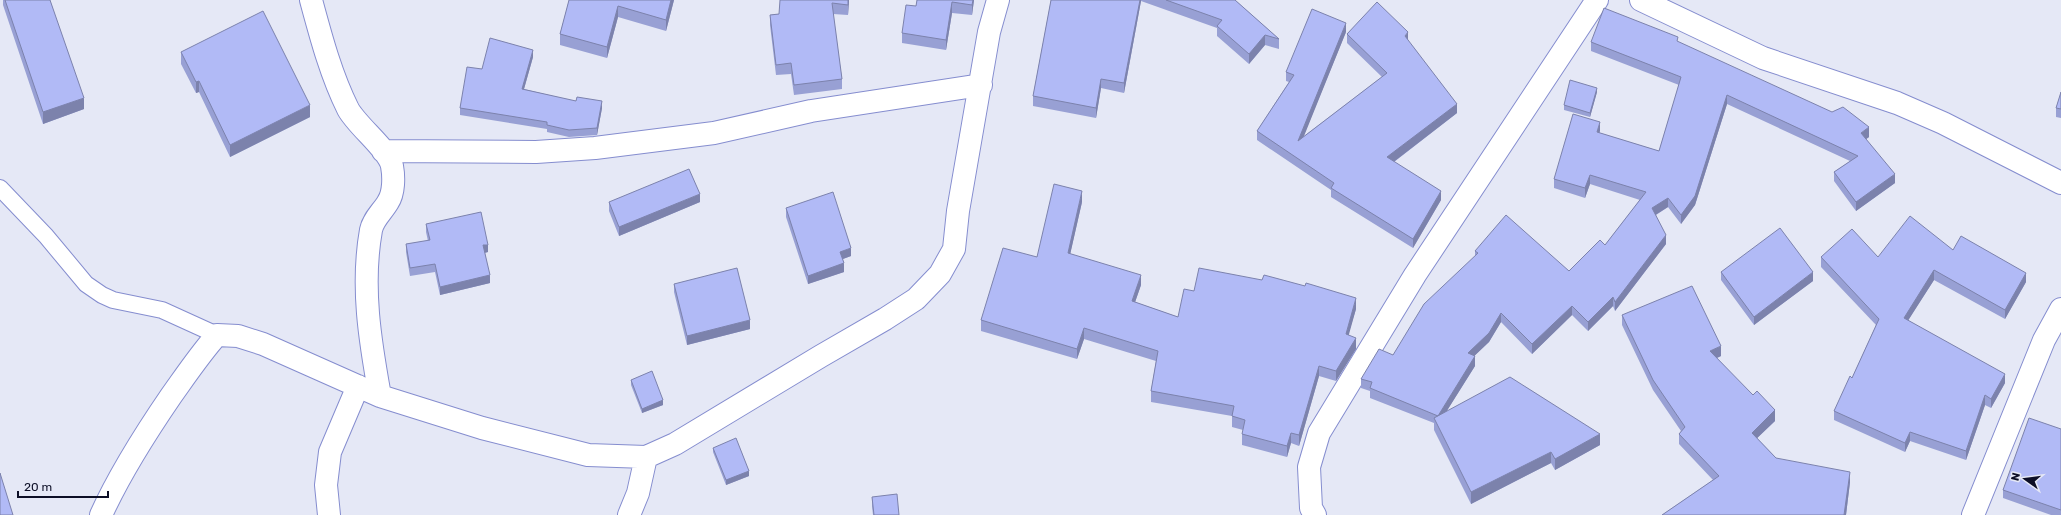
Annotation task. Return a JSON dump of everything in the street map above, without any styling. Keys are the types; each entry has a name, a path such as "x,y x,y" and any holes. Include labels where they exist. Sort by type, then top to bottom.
{"street":[{"path":"311,0 323,45 348,110 383,151 392,165 393,187 389,201 371,228 367,283 368,330 380,396"},
{"path":"101,515 114,484 161,410 202,352 217,335 238,336 264,344 380,396 482,428 588,455 646,457 675,444 885,319 916,299 940,274 954,249 958,211 989,32 998,0"},
{"path":"1315,515 1311,508 1309,467 1319,433 1415,275 1597,0"},
{"path":"1641,0 1763,58 1897,103 1942,123 2061,183"},
{"path":"383,151 536,152 595,148 714,133 811,111 980,85"},
{"path":"1973,515 2044,340 2061,308"},
{"path":"329,515 326,484 330,452 358,386"},
{"path":"629,515 638,493 646,457"}],"lane":[{"path":"0,188 46,236 86,284 102,295 113,300 162,310 217,335"}],"building":[{"path":"5,0 50,0 84,98 43,112"},
{"path":"569,0 671,0 666,20 618,6 607,47 560,34"},
{"path":"780,0 848,0 848,5 832,3 842,79 794,85 791,63 776,65 770,15 779,14"},
{"path":"917,0 973,0 972,5 952,2 946,40 902,33 906,5 916,6"},
{"path":"1051,0 1140,0 1124,83 1101,79 1096,108 1033,96"},
{"path":"1166,0 1235,0 1279,39 1265,35 1249,54 1217,26 1222,20"},
{"path":"1377,2 1408,32 1405,36 1457,104 1387,157 1441,191 1413,239 1331,188 1334,183 1257,131 1294,75 1286,72 1312,9 1346,23 1298,141 1387,73 1347,34"},
{"path":"1604,8 1678,37 1677,41 1832,112 1843,107 1869,127 1861,133 1895,174 1856,202 1834,172 1858,156 1727,95 1695,196 1681,215 1668,198 1652,208 1666,235 1615,302 1613,297 1588,322 1572,306 1532,344 1501,313 1489,333 1468,353 1475,356 1438,416 1370,388 1372,382 1361,379 1379,349 1393,355 1424,304 1478,253 1475,251 1506,215 1569,271 1600,240 1605,245 1646,192 1590,175 1585,188 1554,179 1573,114 1600,122 1597,132 1659,151 1681,77 1591,42"},
{"path":"263,11 310,105 230,145 199,81 196,82 181,52"},
{"path":"490,38 533,50 522,89 576,101 577,97 602,101 597,128 569,130 547,125 547,122 460,108 467,67 482,69"},
{"path":"1570,80 1597,88 1590,113 1564,105"},
{"path":"2061,92 2061,109 2056,108"},
{"path":"689,169 700,194 619,227 609,202"},
{"path":"1054,184 1082,191 1068,253 1141,275 1132,301 1178,317 1184,289 1194,291 1199,268 1262,280 1264,275 1305,286 1306,283 1356,298 1346,334 1356,338 1336,371 1319,366 1299,435 1291,433 1287,446 1242,434 1245,420 1232,416 1234,406 1151,391 1158,351 1084,328 1077,349 981,320 1003,248 1037,257"},
{"path":"833,192 851,248 840,252 844,263 808,276 786,208"},
{"path":"481,212 488,245 483,245 490,275 440,287 435,264 410,268 406,244 430,240 426,224"},
{"path":"1910,216 1953,250 1961,236 2026,273 2005,310 1934,270 1904,318 2005,374 1991,399 1985,395 1966,451 1910,432 1905,443 1834,411 1850,376 1852,378 1879,319 1821,257 1852,229 1878,257"},
{"path":"1780,228 1813,272 1754,317 1721,272"},
{"path":"737,268 750,320 687,336 674,284"},
{"path":"1692,286 1721,346 1710,351 1753,395 1757,391 1775,410 1752,433 1776,458 1850,472 1844,515 1662,515 1719,476 1679,434 1685,427 1653,380 1622,315"},
{"path":"652,371 663,400 642,409 631,380"},
{"path":"1510,377 1600,434 1555,459 1551,452 1471,492 1434,418"},
{"path":"2029,418 2061,429 2061,510 2003,490"},
{"path":"736,438 749,471 726,480 713,448"},
{"path":"0,473 13,515 0,515"},
{"path":"897,494 899,515 874,515 872,497"}]}
